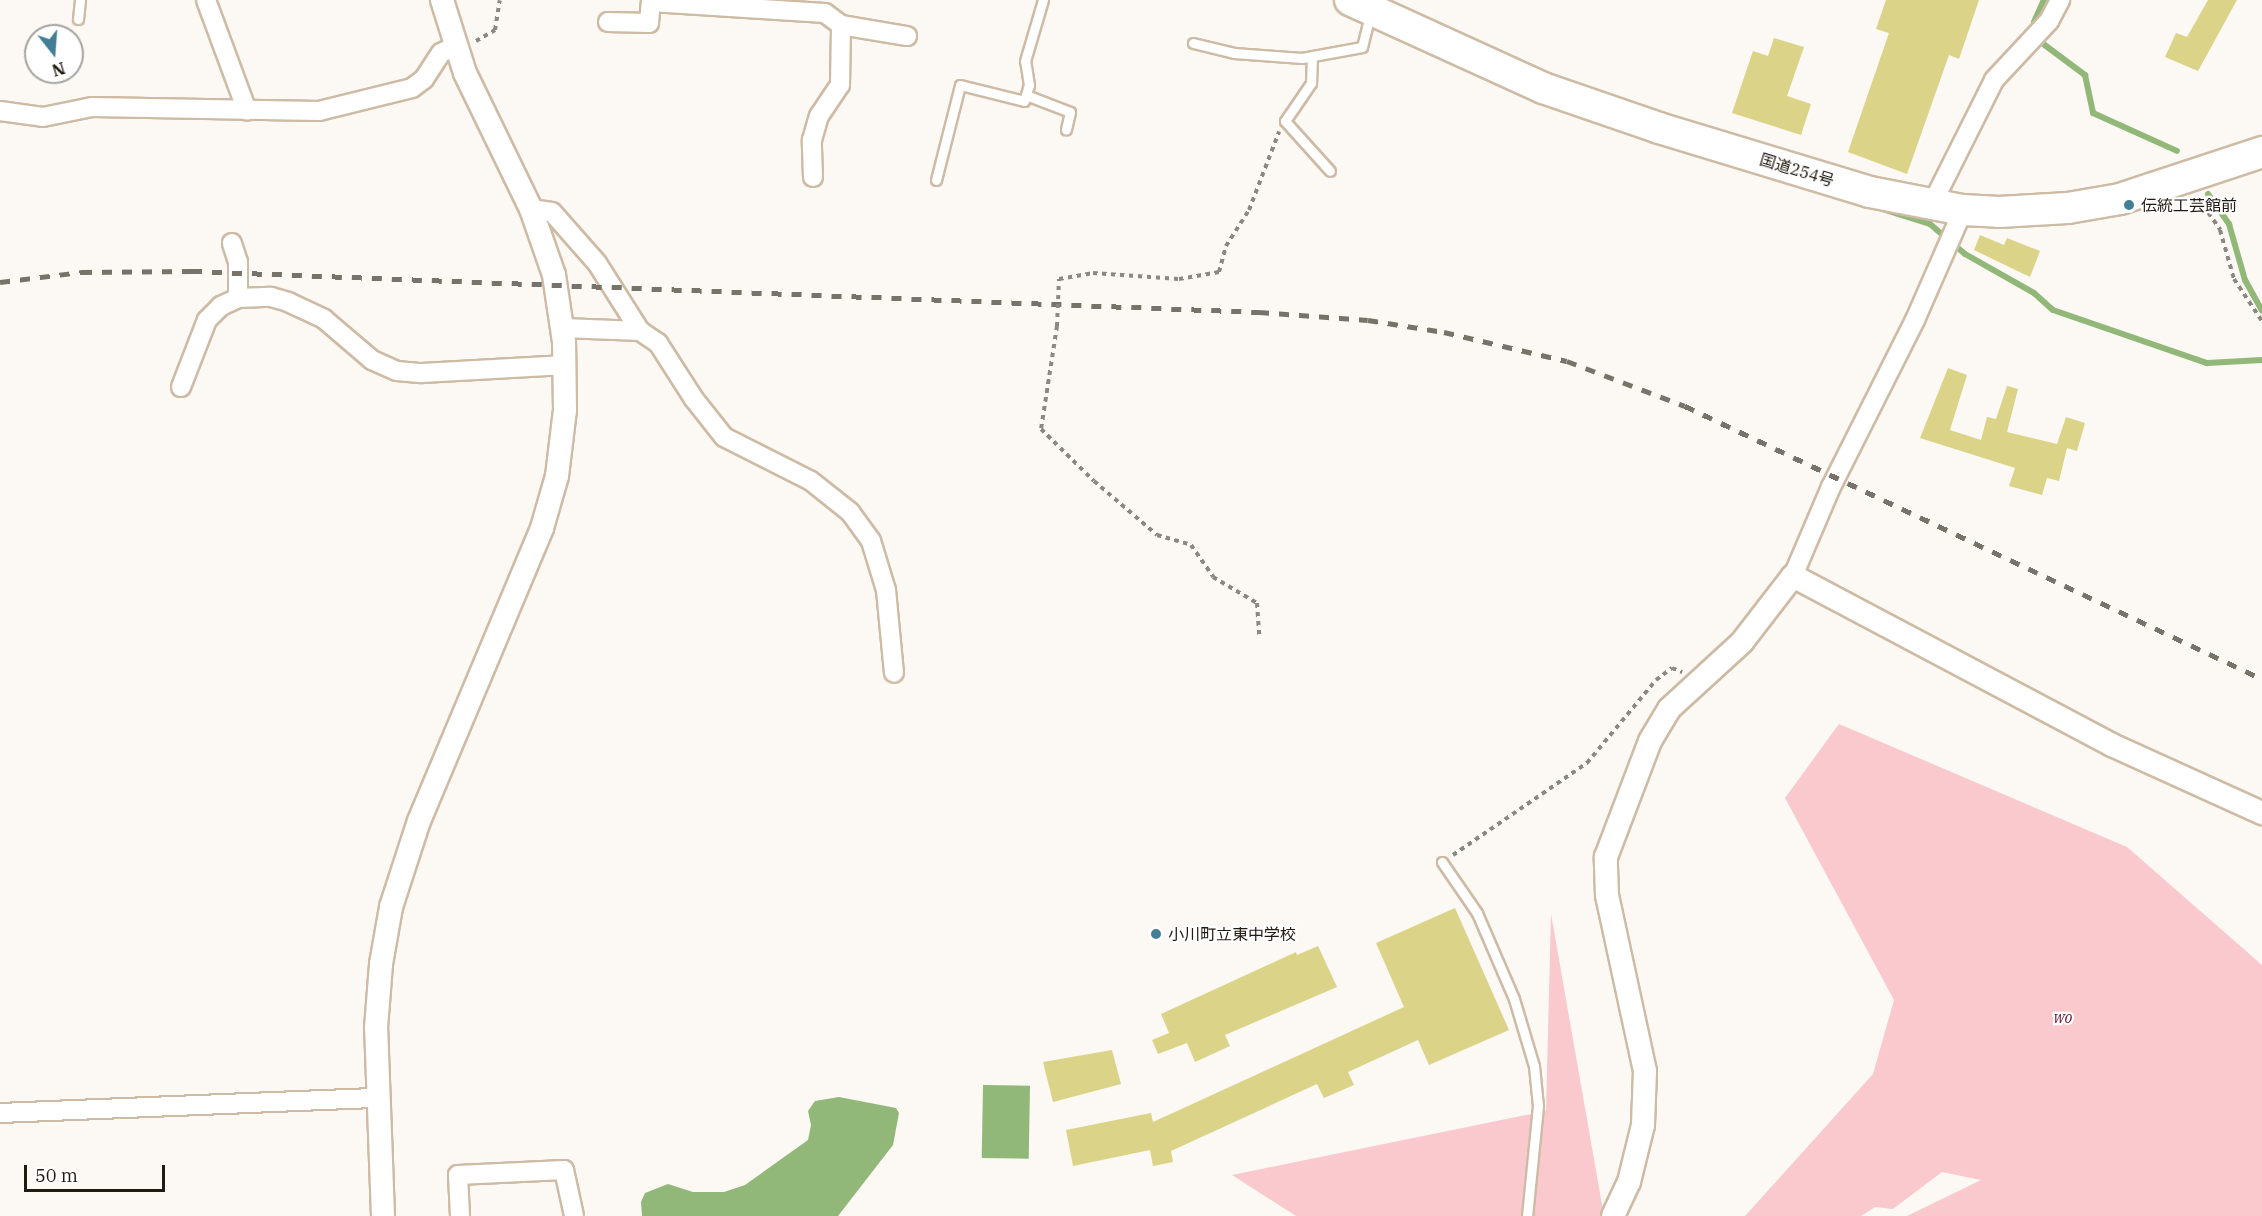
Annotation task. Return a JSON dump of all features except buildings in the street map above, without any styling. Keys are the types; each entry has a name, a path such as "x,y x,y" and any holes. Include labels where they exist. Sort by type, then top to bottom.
{"highway":[{"name":"国道254号","path":"1361,4 1543,88 1870,192 1963,210 1998,212 2068,208 2120,199 2262,152"}],"street":[{"path":"206,0 247,111"},
{"path":"383,1216 377,1098 378,986 391,907 419,821 542,528 564,433 566,365 563,328 554,275 531,209 473,92 454,46 442,0"},
{"path":"1932,204 1995,80 2049,21 2060,0"},
{"path":"608,22 649,23 651,2 722,3 825,13 841,25 907,36"},
{"path":"813,177 812,140 819,116 840,85 841,25"},
{"path":"0,111 44,117 92,107 319,111 412,88 424,79 441,53 454,46"},
{"path":"531,209 552,212 597,262 640,331 658,343 694,399 724,436 812,481 850,512 871,541 886,590 894,673"},
{"path":"1613,1216 1629,1182 1643,1125 1645,1071 1606,895 1606,857 1650,741 1669,709 1742,642 1793,576 1831,487 1915,320 1963,210"},
{"path":"232,243 238,262 238,298"},
{"path":"181,387 207,320 221,306 238,298 271,297 297,306 337,328 372,360 397,371 422,373 566,365"},
{"path":"563,328 640,331"},
{"path":"1793,576 2112,745 2262,813"},
{"path":"0,1113 377,1098"},
{"path":"460,1216 458,1174 564,1170 574,1216"}],"lane":[{"path":"78,19 80,0"},
{"path":"936,180 960,85 1024,101 1026,95 1025,61 1043,0"},
{"path":"1193,43 1234,52 1312,56 1362,47 1361,4"},
{"path":"1312,56 1311,83 1285,121 1329,171"},
{"path":"1026,95 1070,112 1066,130"},
{"path":"1443,862 1477,913 1514,999 1534,1066 1538,1106 1527,1216"}],"path":[{"path":"454,46 491,34 497,23 500,0"},
{"path":"1259,635 1257,603 1213,577 1191,545 1157,535 1094,481 1041,429 1057,326 1059,279 1093,273 1179,279 1219,272 1226,246 1249,210 1267,155 1285,121"},
{"path":"2186,179 2220,230 2234,279 2262,321"},
{"path":"1443,862 1587,763 1656,680 1672,668"}],"green space":[{"name":"wo","path":"1839,724 2127,847 2262,965 2262,1216 1907,1216 1981,1180 1942,1172 1893,1209 1875,1207 1861,1216 1745,1216 1873,1074 1894,1000 1785,798"},
{"path":"1551,914 1604,1216 1296,1216 1232,1175 1546,1111"}],"shaded area":[{"path":"983,1085 1030,1086 1029,1159 982,1158"},
{"path":"839,1097 896,1108 899,1113 893,1145 838,1216 642,1216 641,1202 645,1193 668,1184 693,1192 724,1192 745,1185 808,1140 811,1125 808,1111 815,1101"}],"waterway":[{"path":"2034,22 2044,0"},
{"path":"2042,43 2085,75 2093,113 2177,151"},
{"path":"2208,194 2229,224 2245,280 2262,311"},
{"path":"1882,209 1930,224 1965,254 2034,293 2053,310 2207,363 2262,360"}],"railway":[{"path":"0,282 82,272 192,271 1259,312 1368,320 1444,332 1567,361 1685,406 2262,679"}],"place":[{"name":"伝統工芸館前","path":"2129,205"},
{"name":"小川町立東中学校","path":"1156,934"}]}
